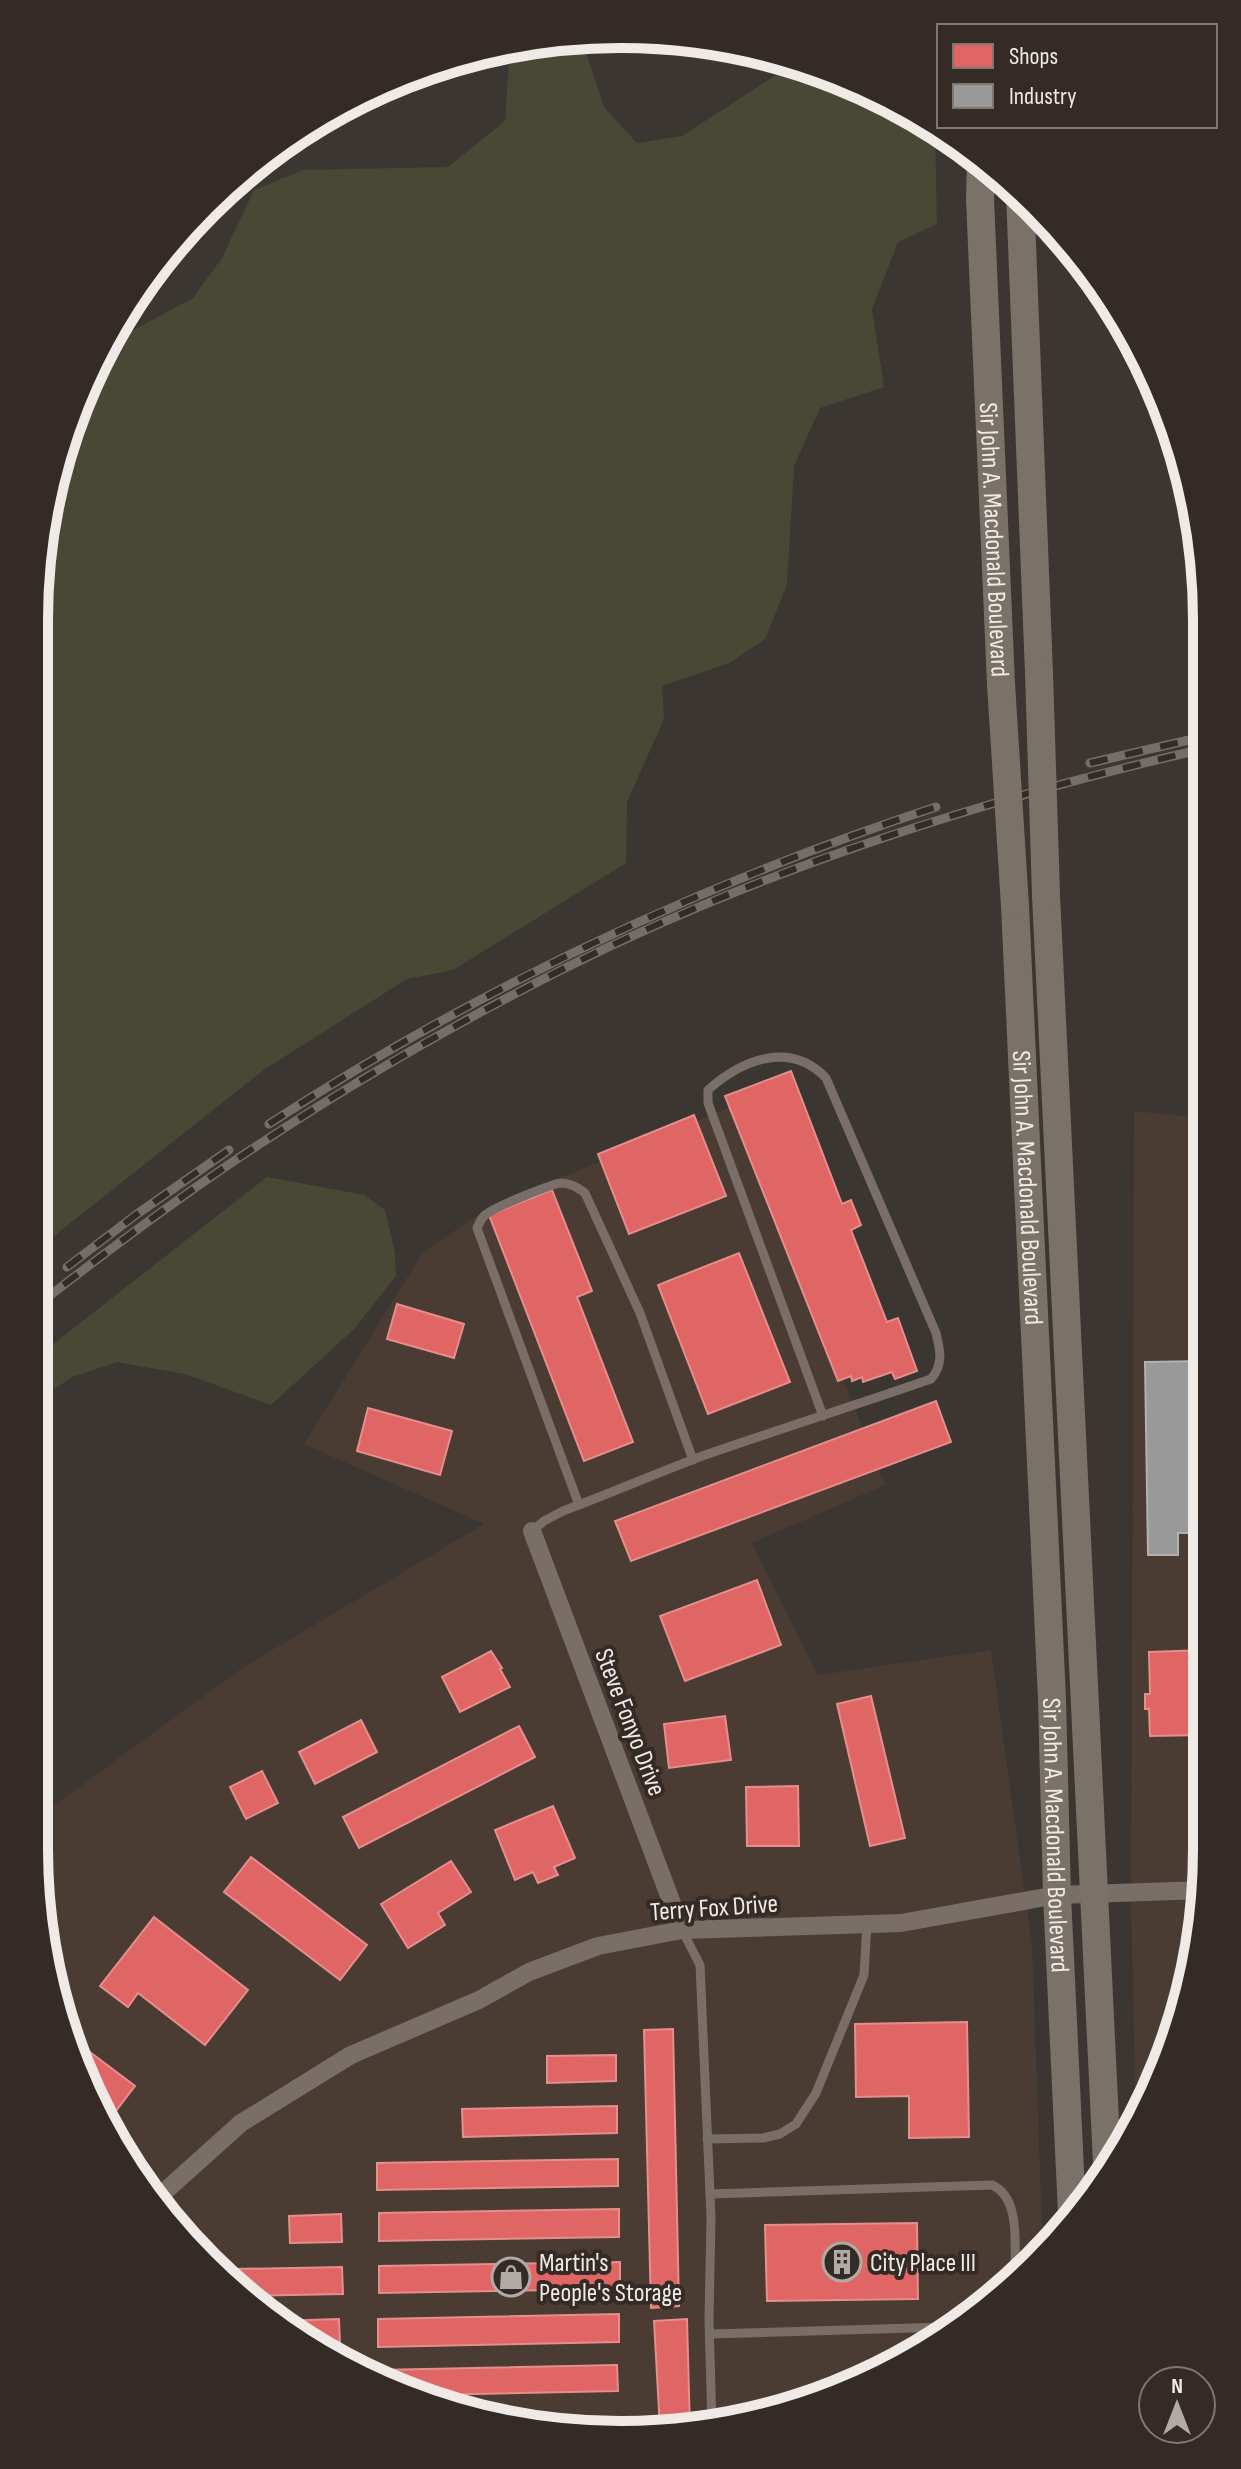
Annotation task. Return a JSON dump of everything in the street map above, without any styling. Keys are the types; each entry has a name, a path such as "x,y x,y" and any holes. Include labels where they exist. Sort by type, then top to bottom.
{"main road":[{"name":"Sir John A. Macdonald Boulevard","path":"981,176 1001,684 1015,906 1052,1699 1057,1895 1071,2201"},
{"name":"Sir John A. Macdonald Boulevard","path":"1020,211 1046,895 1106,2151"}],"street":[{"name":"Steve Fonyo Drive","path":"532,1531 682,1930"},
{"name":"Terry Fox Drive","path":"163,2193 241,2123 351,2055 479,2000 543,1967 598,1946 682,1930 901,1923 1057,1895 1192,1890"}],"lane":[{"path":"532,1531 544,1521 579,1505 693,1460 823,1416 931,1379 938,1371 941,1356 936,1333 826,1078 816,1067 783,1056 756,1061 724,1076 708,1090 708,1103 823,1416"},
{"path":"579,1505 477,1228 488,1213 547,1188 561,1183 574,1185 585,1193 640,1313 693,1460"},
{"path":"707,2139 763,2138 780,2134 796,2124 816,2093 864,1975 867,1924"},
{"path":"682,1930 700,1965 710,2194 712,2413"},
{"path":"710,2194 992,2185 1002,2189 1012,2206 1014,2263"},
{"path":"710,2334 935,2327"}],"shaded area":[{"path":"735,1105 885,1485 752,1543 818,1675 991,1650 1032,1945 1042,2235 969,2303 907,2344 874,2362 805,2391 732,2410 658,2420 620,2421 583,2420 509,2410 436,2391 401,2377 367,2362 302,2325 243,2279 216,2253 190,2226 144,2167 107,2102 92,2068 78,2033 59,1960 49,1886 48,1810 242,1668 484,1524 304,1444 423,1252 488,1208"},
{"path":"1134,1111 1193,1117 1192,1886 1182,1960 1173,1997 1163,2033 1135,2099 1131,1906"}],"green space":[{"path":"586,49 604,107 637,143 682,136 781,71 874,107 935,142 937,224 898,242 872,309 884,387 820,408 794,466 787,585 765,639 729,663 662,686 664,719 627,802 626,863 453,970 407,979 265,1069 48,1241 49,583 59,509 78,436 92,401 124,335 193,298 222,258 254,190 303,170 448,167 505,121 509,59"},
{"path":"267,1177 364,1195 385,1210 395,1253 396,1276 354,1329 271,1405 185,1374 117,1362 72,1377 48,1393 48,1348"}],"building: Shops":[{"path":"791,1071 842,1204 851,1200 861,1225 851,1230 887,1322 898,1318 917,1371 895,1379 892,1372 863,1382 862,1377 852,1381 851,1376 838,1381 725,1096"},
{"path":"694,1115 726,1196 629,1234 598,1154"},
{"path":"552,1190 592,1291 577,1297 633,1442 584,1461 489,1215"},
{"path":"739,1253 790,1382 708,1414 658,1285"},
{"path":"397,1304 464,1324 454,1358 387,1339"},
{"path":"936,1401 951,1442 631,1561 615,1521"},
{"path":"368,1408 452,1431 440,1475 357,1451"},
{"path":"757,1580 781,1645 685,1681 660,1616"},
{"path":"1193,1650 1193,1735 1150,1736 1149,1709 1145,1709 1145,1694 1150,1694 1149,1652"},
{"path":"491,1651 510,1687 460,1712 442,1677"},
{"path":"871,1696 905,1838 870,1846 837,1704"},
{"path":"725,1716 731,1760 669,1768 664,1724"},
{"path":"361,1720 377,1752 315,1784 299,1752"},
{"path":"519,1726 535,1757 359,1848 343,1817"},
{"path":"262,1771 278,1803 246,1819 230,1787"},
{"path":"798,1786 799,1846 747,1846 746,1787"},
{"path":"553,1806 575,1858 554,1867 558,1875 538,1883 533,1872 515,1880 495,1830"},
{"path":"251,1857 367,1945 340,1980 224,1892"},
{"path":"451,1861 471,1892 438,1913 445,1925 408,1948 381,1904"},
{"path":"154,1917 248,1990 205,2045 138,1993 128,2007 100,1986"},
{"path":"967,2022 969,2137 909,2138 909,2096 856,2097 855,2024"},
{"path":"673,2029 679,2306 651,2308 644,2030"},
{"path":"84,2047 135,2086 114,2114"},
{"path":"616,2055 616,2081 547,2083 547,2056"},
{"path":"617,2106 617,2133 463,2137 462,2109"},
{"path":"618,2159 618,2186 377,2190 377,2163"},
{"path":"619,2209 619,2237 379,2241 379,2213"},
{"path":"341,2214 342,2242 290,2243 289,2216"},
{"name":"City Place III","path":"917,2223 918,2299 767,2301 765,2225"},
{"path":"620,2262 620,2289 379,2293 379,2266"},
{"path":"342,2267 343,2294 263,2296 235,2269"},
{"path":"619,2314 619,2342 378,2347 378,2319"},
{"path":"339,2319 340,2345 334,2344 296,2320"},
{"path":"687,2319 690,2417 659,2420 654,2321"},
{"path":"617,2365 618,2391 449,2395 385,2370"},
{"path":"621,2417 621,2421 583,2420 567,2418"}],"building: Industry":[{"path":"1193,1361 1193,1533 1178,1533 1178,1555 1148,1555 1145,1362"}],"railway":[{"path":"1090,763 1193,739"},
{"path":"48,1297 179,1199 339,1093 485,1010 636,934 793,869 874,841 1037,791 1193,751"},
{"path":"269,1124 428,1028 592,944 761,870 936,807"},
{"path":"67,1267 229,1150"}],"place":[{"name":"City Place III","path":"842,2262"},
{"name":"Martin's People's Storage","path":"511,2277"}]}
